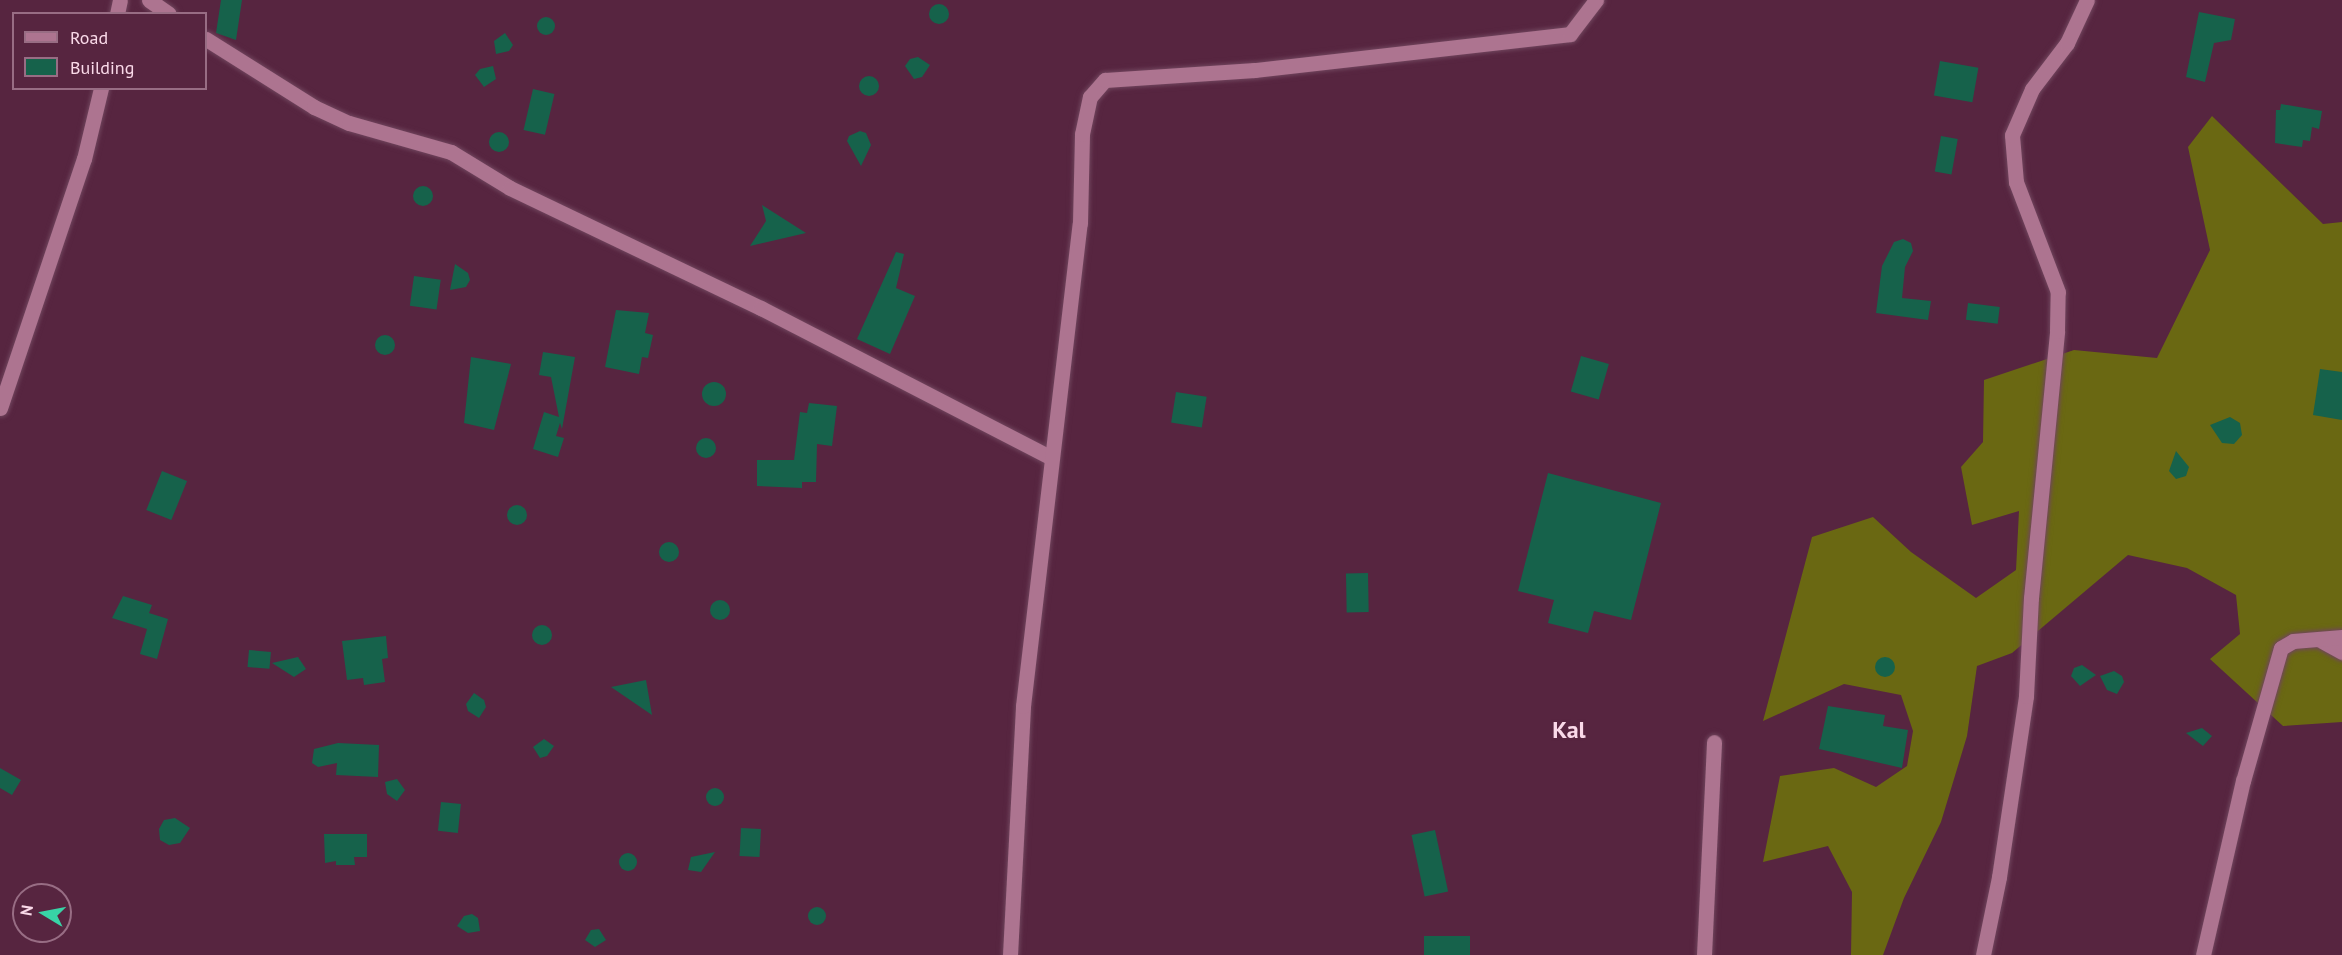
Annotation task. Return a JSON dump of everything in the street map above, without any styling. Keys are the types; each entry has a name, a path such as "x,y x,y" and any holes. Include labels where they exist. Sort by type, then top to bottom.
{"street":[{"path":"149,0 166,12"},
{"path":"1010,955 1021,737 1080,223 1082,134 1090,97 1106,80 1255,70 1535,40 1570,34 1596,0"},
{"path":"1983,955 2000,877 2026,696 2032,587 2057,331 2058,292 2016,183 2012,135 2032,89 2067,43 2087,0"},
{"path":"207,40 314,107 349,123 451,152 510,188 761,308 1052,458"},
{"path":"0,408 84,159 101,90"},
{"path":"2203,955 2243,781 2281,648 2293,640 2342,637"},
{"path":"2322,640 2342,652"},
{"path":"1704,955 1714,742"}],"shaded area":[{"path":"2212,116 2323,224 2342,222 2342,722 2283,726 2210,659 2240,634 2236,595 2187,568 2128,555 2012,653 1977,666 1967,736 1941,822 1904,898 1883,955 1851,955 1852,892 1828,846 1763,862 1780,776 1834,768 1876,787 1907,766 1913,731 1901,695 1844,684 1763,721 1812,537 1873,517 1911,552 1976,598 2016,570 2019,511 1972,525 1961,467 1983,442 1984,380 2074,350 2157,358 2210,250 2188,147"}],"building":[{"path":"221,0 242,0 236,40 216,33"},
{"path":"939,4 946,7 949,14 946,21 939,24 932,21 929,14 932,7"},
{"path":"2199,12 2235,19 2231,40 2214,43 2205,82 2186,77"},
{"path":"542,17 550,17 555,22 553,33 542,35 537,30 537,22"},
{"path":"505,33 513,45 509,51 496,54 494,41"},
{"path":"918,57 930,65 922,77 914,79 905,66 910,59"},
{"path":"1940,61 1978,68 1972,102 1934,95"},
{"path":"493,66 496,79 484,87 475,75 480,69"},
{"path":"869,76 876,79 879,86 876,93 869,96 862,93 859,86 862,79"},
{"path":"533,89 554,94 545,135 524,130"},
{"path":"2281,104 2322,111 2319,129 2312,127 2310,141 2303,140 2302,147 2275,143 2276,110 2280,110"},
{"path":"860,131 866,133 871,145 861,166 847,141 849,136"},
{"path":"499,132 506,135 509,142 506,149 499,152 492,149 489,142 492,135"},
{"path":"1941,136 1958,139 1951,174 1935,171"},
{"path":"423,186 430,189 433,196 430,203 423,206 416,203 413,196 416,189"},
{"path":"762,205 806,233 750,246 766,221"},
{"path":"1903,239 1911,243 1913,251 1905,267 1902,298 1931,301 1928,320 1876,313 1882,266 1894,242"},
{"path":"896,252 904,254 896,288 915,296 890,354 857,339"},
{"path":"455,264 468,273 470,280 466,287 450,290"},
{"path":"414,276 441,280 437,309 410,306"},
{"path":"1968,303 2000,307 1998,324 1966,320"},
{"path":"616,310 649,313 645,333 653,335 648,358 642,357 639,374 605,367"},
{"path":"385,335 392,338 395,345 392,352 385,355 378,352 375,345 378,338"},
{"path":"543,352 575,357 562,429 560,423 556,436 564,438 558,457 533,449 544,412 559,417 551,377 539,375"},
{"path":"1581,356 1609,364 1599,400 1571,392"},
{"path":"471,357 511,364 494,430 464,423"},
{"path":"2320,369 2342,372 2342,420 2313,415"},
{"path":"714,382 719,383 725,389 725,399 719,405 714,406 709,405 703,399 702,394 703,389 709,383"},
{"path":"1176,392 1207,397 1202,427 1171,423"},
{"path":"809,403 837,406 832,446 817,444 816,482 802,482 802,488 757,486 757,460 794,460 800,412 807,413"},
{"path":"2230,417 2240,423 2242,435 2234,444 2222,443 2210,425"},
{"path":"706,438 713,441 716,448 713,455 706,458 699,455 696,448 699,441"},
{"path":"2176,451 2189,467 2186,476 2176,479 2169,471"},
{"path":"162,471 187,481 171,520 146,510"},
{"path":"1548,473 1661,503 1631,620 1594,611 1588,633 1548,623 1554,600 1518,591"},
{"path":"517,505 524,508 527,515 524,522 517,525 510,522 507,515 510,508"},
{"path":"669,542 676,545 679,552 676,559 669,562 662,559 659,552 662,545"},
{"path":"1346,573 1368,573 1369,612 1347,612"},
{"path":"123,596 152,605 149,613 168,619 157,659 140,654 147,629 112,618"},
{"path":"720,600 727,603 730,610 727,617 720,620 713,617 710,610 713,603"},
{"path":"542,625 549,628 552,635 549,642 542,645 535,642 532,635 535,628"},
{"path":"386,636 388,658 382,659 385,682 364,685 363,678 347,680 342,641"},
{"path":"249,650 271,652 269,669 248,667"},
{"path":"298,657 306,669 294,677 272,663"},
{"path":"1885,657 1892,660 1895,667 1892,674 1885,677 1878,674 1875,667 1878,660"},
{"path":"2082,665 2096,675 2080,686 2071,676 2074,668"},
{"path":"2114,671 2122,676 2124,682 2117,694 2107,690 2100,676"},
{"path":"646,680 652,715 611,687"},
{"path":"474,693 484,700 486,707 479,718 468,711 466,704"},
{"path":"1828,706 1885,715 1883,726 1908,730 1902,768 1819,749"},
{"path":"2202,728 2212,736 2203,746 2186,733"},
{"path":"544,739 554,746 547,756 540,758 533,747"},
{"path":"338,743 379,745 378,777 336,775 337,763 318,767 312,763 314,749"},
{"path":"0,768 21,780 12,795 0,788"},
{"path":"397,779 405,790 397,801 387,794 385,782"},
{"path":"715,788 721,791 724,797 721,803 715,806 709,803 706,797 709,791"},
{"path":"441,802 461,804 458,833 438,831"},
{"path":"175,818 190,828 180,843 169,845 160,840 159,829 164,820"},
{"path":"741,828 761,829 760,857 740,856"},
{"path":"1435,830 1448,892 1425,897 1412,835"},
{"path":"324,834 367,834 367,857 354,857 355,865 336,865 336,861 325,863"},
{"path":"715,852 701,872 688,870 691,857"},
{"path":"628,853 634,856 637,862 634,868 628,871 622,868 619,862 622,856"},
{"path":"817,907 823,910 826,916 823,922 817,925 811,922 808,916 811,910"},
{"path":"472,914 478,918 480,931 468,933 457,926 464,916"},
{"path":"599,929 606,940 595,947 585,940 591,930"},
{"path":"1424,936 1470,936 1470,955 1424,955"}],"district":[{"name":"Kal","path":"1569,730"}]}
